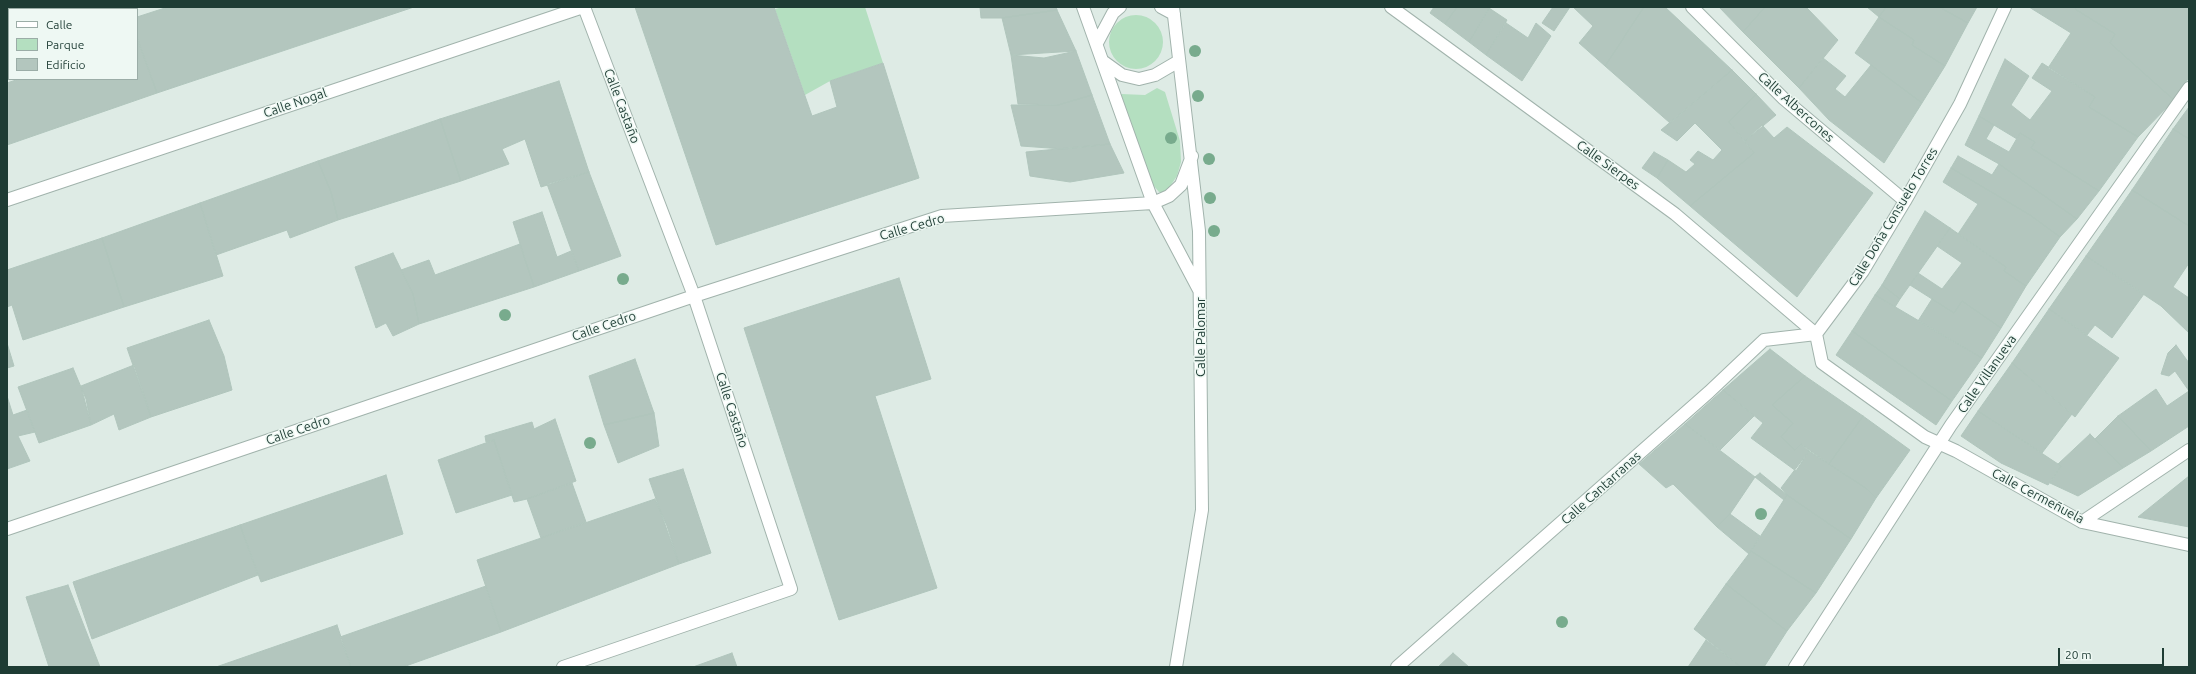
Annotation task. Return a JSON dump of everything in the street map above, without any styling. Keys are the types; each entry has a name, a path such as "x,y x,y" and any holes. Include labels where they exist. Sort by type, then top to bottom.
{"street":[{"name":"Calle Nogal","path":"7,200 584,7"},
{"name":"Calle Castaño","path":"563,667 791,589 694,296 584,7"},
{"path":"1083,7 1104,62 1153,203 1201,292"},
{"path":"1097,43 1113,13 1120,7"},
{"path":"1161,7 1174,10"},
{"name":"Calle Sierpes","path":"1391,7 1675,214 1816,334"},
{"name":"Calle Albercones","path":"1692,7 1784,99 1905,201"},
{"name":"Calle Doña Consuelo Torres","path":"1816,334 1863,271 1905,201 1960,104 2004,7"},
{"name":"Calle Palomar","path":"1174,10 1179,61 1192,156 1199,231 1201,292 1202,510 1176,667"},
{"path":"1104,62 1122,75 1139,79 1155,75 1179,61"},
{"name":"Calle Villanueva","path":"1795,667 1938,444 2189,88"},
{"name":"Calle Cedro","path":"7,529 694,296 942,216 1153,203 1169,196 1180,185 1192,156"},
{"path":"1816,334 1822,363 1924,437 1938,444"},
{"name":"Calle Cantarranas","path":"1397,667 1709,392 1764,340 1816,334"},
{"name":"Calle Cermeñuela","path":"1938,444 1956,451 2082,522 2189,545"},
{"path":"2082,522 2189,450"}],"green space":[{"path":"783,7 865,7 883,63 830,81 805,95 775,9"},
{"path":"1131,15 1141,15 1151,19 1159,27 1163,37 1163,47 1159,57 1151,65 1141,69 1131,69 1121,65 1113,57 1109,47 1109,37 1113,27 1121,19"},
{"path":"1157,88 1165,92 1180,141 1181,162 1177,176 1169,188 1163,193 1159,192 1153,185 1121,94 1145,95"}],"building":[{"path":"168,7 414,7 157,93 138,41 138,17"},
{"path":"635,7 774,7 812,116 837,107 830,81 883,63 919,178 716,245"},
{"path":"980,7 1056,7 1057,10 1002,18 981,18"},
{"path":"1434,7 1457,7 1445,24 1430,13"},
{"path":"1457,7 1490,7 1469,42 1445,24"},
{"path":"1553,7 1570,7 1554,31 1542,23"},
{"path":"1573,7 1644,7 1605,66 1579,43 1593,26"},
{"path":"1644,7 1665,7 1732,70 1670,123 1605,66"},
{"path":"1719,7 1765,7 1743,32"},
{"path":"1765,7 1806,7 1838,40 1799,88 1743,32"},
{"path":"1867,7 1886,7 1879,17"},
{"path":"1886,7 1939,7 1968,23 1945,66 1912,45 1914,40 1879,17"},
{"path":"1939,7 1977,7 1968,23"},
{"path":"2029,7 2077,7 2075,9 2115,34 2110,43 2174,100 2138,137 2089,107 2095,97 2048,68 2071,33"},
{"path":"2077,7 2189,7 2189,77 2174,100 2110,43 2115,34 2075,9"},
{"path":"1489,8 1507,20 1486,55 1469,42"},
{"path":"1057,10 1076,51 1011,55 1002,18"},
{"path":"1879,17 1914,40 1912,45 1945,66 1922,103 1855,53"},
{"path":"1506,23 1528,38 1536,23 1551,36 1522,81 1486,55"},
{"path":"138,40 157,93 7,145 7,83 16,80 138,80"},
{"path":"1076,51 1092,95 1058,105 1018,104 1011,55 1044,58"},
{"path":"1823,58 1846,76 1835,89 1845,97 1871,65 1922,103 1884,163 1829,120 1799,88"},
{"path":"2005,59 2029,76 2011,105 2030,120 2052,91 2032,78 2042,63 2095,97 2089,107 2138,137 2099,191 2031,148 2035,142 2020,133 2017,139 1979,116"},
{"path":"1732,70 1756,94 1729,122 1754,153 1690,206 1657,178 1668,160 1686,172 1695,164 1690,160 1698,151 1713,160 1722,150 1695,123 1677,141 1661,130"},
{"path":"559,81 589,172 541,187 525,139 502,149 509,164 461,181 440,119"},
{"path":"1756,94 1776,115 1745,141 1729,122"},
{"path":"1092,95 1110,144 1063,149 1021,146 1011,105 1058,105"},
{"path":"2189,107 2189,139 2173,129"},
{"path":"1979,116 1994,125 1986,139 2009,152 2020,133 2035,142 2031,148 2099,191 2077,219 1999,164 1965,145"},
{"path":"440,119 461,181 338,220 331,192 318,161"},
{"path":"1762,125 1774,138 1787,127 1873,193 1797,297 1690,206 1754,153 1745,141"},
{"path":"2173,129 2189,139 2189,226 2132,190"},
{"path":"1110,144 1124,173 1070,182 1030,176 1026,152"},
{"path":"1654,152 1668,160 1657,178 1642,168"},
{"path":"1958,156 1992,175 1999,164 2077,219 2060,237 2030,215 1951,168"},
{"path":"318,161 331,192 338,220 290,238 287,230 216,255 200,203"},
{"path":"1951,168 2030,215 2060,237 2026,286 2004,271 2006,267 1958,234 1978,204 1943,182"},
{"path":"589,172 621,256 579,271 547,184"},
{"path":"2132,190 2189,226 2189,263 2173,287 2189,298 2189,333 2161,306 2086,256"},
{"path":"200,203 223,276 124,307 102,238"},
{"path":"1925,211 1950,228 1900,299 1882,285"},
{"path":"542,212 557,257 571,251 579,271 534,287 513,222"},
{"path":"1950,228 2006,267 2004,271 2026,286 2001,328 1962,301 1954,313 1910,285 1918,273 1942,289 1962,263 1937,246"},
{"path":"102,238 124,307 23,340 12,305 7,307 7,270"},
{"path":"520,244 534,287 419,324 413,294 401,270 429,260 435,275"},
{"path":"393,253 413,294 419,324 393,336 386,323 376,328 355,267"},
{"path":"2086,256 2144,294 2112,338 2095,325 2087,335 2049,309"},
{"path":"899,278 931,379 875,396 937,588 839,620 744,328"},
{"path":"1882,285 1900,299 1895,307 1875,295"},
{"path":"1875,295 1982,358 1952,401 1852,331"},
{"path":"1932,299 1954,313 1962,301 2001,328 1982,358 1918,321"},
{"path":"2049,309 2119,358 2075,417 2012,363"},
{"path":"209,320 224,356 232,390 151,417 127,348"},
{"path":"1852,331 1952,401 1936,425 1836,355"},
{"path":"7,343 14,366 7,368"},
{"path":"2176,345 2189,363 2189,391 2175,371 2169,376 2161,374 2168,353"},
{"path":"1770,349 1805,376 1772,405 1793,423 1781,437 1795,450 1801,444 1809,451 1796,471 1751,438 1763,423 1723,390"},
{"path":"635,359 654,413 604,425 589,376"},
{"path":"2012,363 2072,414 2042,453 1978,411"},
{"path":"134,365 151,417 119,430 114,414 91,425 81,386"},
{"path":"73,368 86,399 91,425 39,443 18,387"},
{"path":"1805,376 1863,416 1829,464 1801,444 1795,450 1781,437 1793,423 1772,405"},
{"path":"2156,389 2167,406 2189,391 2189,426 2151,451 2118,416"},
{"path":"1723,390 1754,416 1720,450 1685,424"},
{"path":"7,396 13,415 27,410 35,432 18,436 30,461 7,469"},
{"path":"1978,411 2061,466 2048,485 2001,463 1961,436"},
{"path":"654,413 659,446 618,463 604,425"},
{"path":"1863,416 1910,450 1876,498 1867,489 1829,464"},
{"path":"2118,416 2151,451 2123,468 2095,439"},
{"path":"555,419 576,481 527,499 514,502 494,440 486,442 485,436 532,422 534,429"},
{"path":"1685,424 1755,477 1730,514 1717,527 1673,484 1666,488 1639,464"},
{"path":"2090,434 2123,468 2078,496 2050,483 2061,466 2058,464"},
{"path":"494,440 512,495 456,513 438,460"},
{"path":"1809,451 1867,489 1876,498 1851,539 1787,495 1781,488"},
{"path":"683,469 711,553 679,564 649,479"},
{"path":"1760,473 1787,495 1784,500 1755,477"},
{"path":"386,475 403,534 261,582 240,525"},
{"path":"2189,476 2189,527 2138,517"},
{"path":"572,483 586,522 541,538 527,499"},
{"path":"1787,495 1851,539 1816,593 1751,551"},
{"path":"655,499 667,526 679,564 501,632 477,560"},
{"path":"1730,514 1760,536 1749,554 1717,527"},
{"path":"240,525 258,575 92,639 73,582"},
{"path":"1751,551 1816,593 1787,631 1726,584"},
{"path":"1726,584 1787,631 1764,667 1741,667 1694,629"},
{"path":"68,585 100,667 49,667 26,597"},
{"path":"486,586 501,632 403,667 351,667 340,637"},
{"path":"337,625 351,667 216,667"},
{"path":"1706,640 1741,667 1688,667"},
{"path":"732,653 737,667 693,667"},
{"path":"1453,653 1469,667 1438,667"}]}
